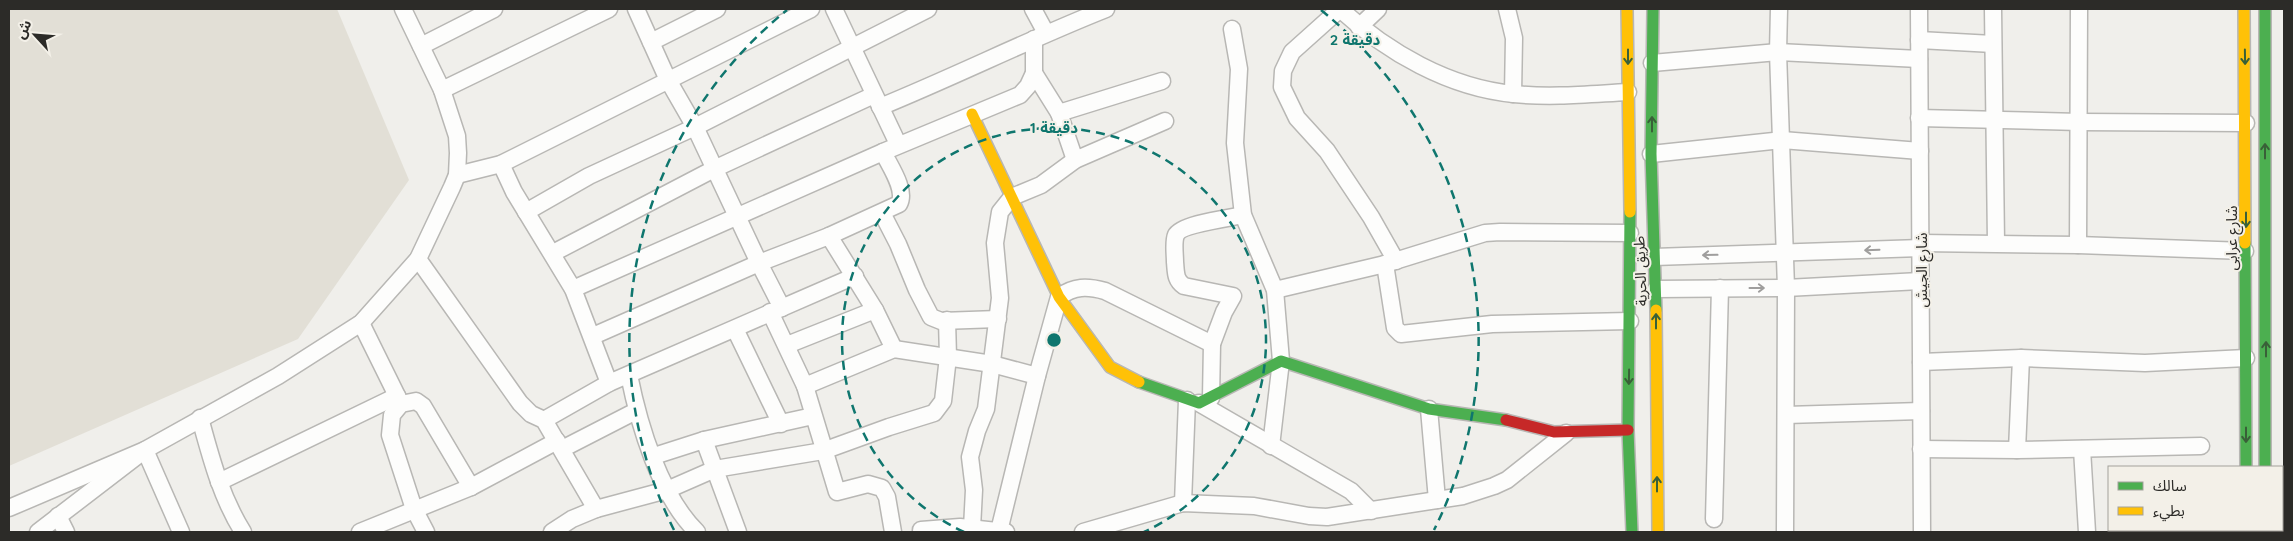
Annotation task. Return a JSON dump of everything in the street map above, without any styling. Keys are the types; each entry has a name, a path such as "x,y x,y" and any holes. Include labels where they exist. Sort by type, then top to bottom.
{"main road":[{"name":"طريق الحرية","path":"1627,9 1630,233 1628,430 1632,532"},
{"name":"طريق الحرية","path":"1653,9 1651,154 1656,289 1658,532"},
{"name":"شارع عرابى","path":"2244,9 2246,123 2246,466"},
{"path":"2265,9 2271,382 2265,466"},
{"path":"972,114 1058,297 1110,367 1151,388 1199,400 1282,361 1429,409 1494,417 1554,432 1628,430"},
{"path":"2246,385 2271,382"},
{"path":"2246,407 2270,406"}],"street":[{"path":"38,532 145,450 278,376 361,323 418,259 457,174 457,136 442,90 403,9"},
{"path":"421,46 494,9"},
{"path":"442,90 609,9"},
{"path":"636,9 668,80 695,127 759,263 787,345 805,386 837,492 868,484 882,488 887,497 893,532"},
{"path":"651,42 717,9"},
{"path":"457,174 501,164 811,9"},
{"path":"834,9 898,144"},
{"path":"526,212 589,176 695,127 928,9"},
{"path":"573,289 898,144 1020,95 1028,86 1034,73 1040,36 1033,9"},
{"path":"553,253 714,169 877,101 943,81 1040,36 1106,9"},
{"path":"1628,92 1513,94 1457,82 1427,70 1359,27 1340,9 1292,52 1286,62 1282,86 1297,118 1327,151 1371,217 1390,263 1395,328 1402,334 1475,325 1630,320"},
{"path":"1359,27 1378,9"},
{"path":"1507,9 1514,38 1513,94"},
{"path":"1779,9 1778,52 1786,254 1785,532"},
{"name":"شارع الجيش","path":"1919,9 1922,532"},
{"path":"1993,9 1996,243"},
{"path":"2078,245 2079,9"},
{"path":"1232,29 1239,69 1235,143 1242,215 1275,290 1282,361 1271,446"},
{"path":"1919,40 1993,44"},
{"path":"1652,63 1778,52 1919,58"},
{"path":"1034,73 1059,113 1075,160"},
{"path":"1059,113 1162,81"},
{"path":"1919,118 2080,122 2246,123"},
{"path":"964,529 974,490 970,458 977,431 986,409 998,319 1000,298 996,232 1000,212 1012,197 1041,185 1075,160 1165,121"},
{"path":"1651,154 1782,140 1920,151"},
{"path":"592,336 759,263 829,236 897,206 902,196 883,152"},
{"path":"501,164 514,192 553,253 573,289 609,383"},
{"path":"882,213 928,312 934,319 998,319"},
{"path":"1183,503 1199,400 1212,344 1224,312 1233,296 1179,284 1176,275 1175,238 1179,231 1196,224 1242,215"},
{"path":"1275,290 1390,263 1485,234 1500,232 1630,233"},
{"path":"829,236 875,310 894,349"},
{"path":"1654,256 1786,254 1921,245 1996,243 2245,251"},
{"path":"418,259 520,403 531,414 544,420 596,509"},
{"path":"544,420 609,383 855,276"},
{"path":"1656,289 1786,288 1920,281"},
{"path":"921,530 964,529 1002,532 1037,376 1058,297 1078,287 1093,287 1105,291 1212,344"},
{"path":"1714,519 1720,288"},
{"path":"787,345 875,310"},
{"path":"552,532 574,526 596,509 667,490 715,470 824,451 934,413 943,401 948,357 947,320"},
{"path":"361,323 399,400"},
{"path":"735,329 781,424"},
{"path":"805,386 894,349 992,364 1037,376"},
{"path":"1921,362 2021,358 2145,363 2246,358"},
{"path":"2017,450 2021,358"},
{"path":"629,375 636,411 667,490 684,520 697,532"},
{"path":"399,400 392,415 390,435 414,509 426,532"},
{"path":"219,482 399,400 416,401 423,406 471,487"},
{"path":"1199,400 1271,446 1351,491 1371,511"},
{"path":"1429,409 1437,500"},
{"path":"360,532 471,487 636,411"},
{"path":"1786,415 1921,411"},
{"path":"654,456 704,440 813,416"},
{"path":"200,418 219,482 231,512 243,532"},
{"path":"1083,532 1183,503 1254,506 1309,516 1341,516 1463,496 1507,480 1566,433"},
{"path":"704,440 738,532"},
{"path":"1921,449 2017,450 2201,446"},
{"path":"2082,448 2087,532"},
{"path":"9,508 145,450"},
{"path":"145,450 180,532"},
{"path":"58,516 66,532"}],"shaded area":[{"path":"9,9 337,9 409,180 298,339 9,466"}],"traffic: fast":[{"path":"1653,9 1651,154 1656,310"},
{"path":"2265,9 2265,466"},
{"path":"1630,212 1628,430 1632,532"},
{"path":"2245,243 2246,466"},
{"path":"1139,382 1199,403 1281,361 1429,409 1506,420"}],"traffic: slow":[{"path":"1627,9 1630,212"},
{"path":"2244,9 2245,243"},
{"path":"972,114 1059,297 1110,367 1139,382"},
{"path":"1656,310 1658,532"}],"traffic: jam":[{"path":"1506,420 1554,432 1628,430"}]}
